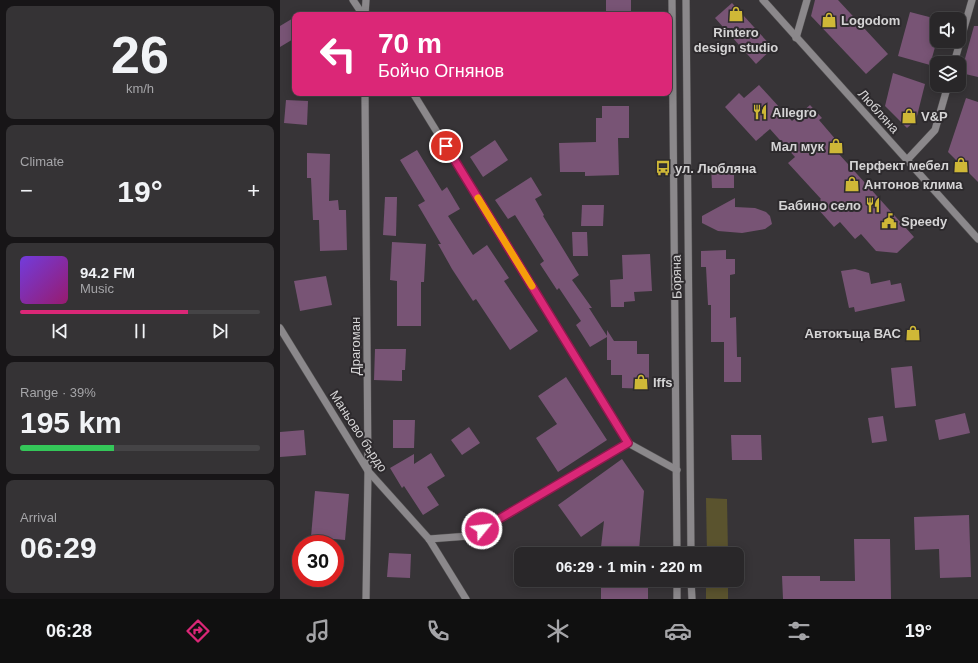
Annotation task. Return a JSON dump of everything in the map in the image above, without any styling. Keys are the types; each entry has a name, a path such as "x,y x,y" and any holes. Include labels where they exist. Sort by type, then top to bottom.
{"street":[{"path":"353,0 362,12"},
{"path":"364,12 366,0"},
{"name":"Боряна","path":"672,0 677,547"},
{"name":"Боряна","path":"686,0 691,547"},
{"name":"Любляна","path":"763,0 978,239"},
{"path":"796,38 807,0"},
{"path":"956,56 972,0"},
{"path":"907,160 935,130 946,92"},
{"name":"Драгоман","path":"365,96 368,472 366,599"},
{"path":"415,96 628,443 677,470"},
{"name":"Маньово бърдо","path":"280,328 368,472 429,539 466,599"},
{"path":"429,539 469,536 509,514 628,443"},
{"path":"677,587 677,599"},
{"path":"691,587 692,599"}],"shaded area":[{"path":"706,498 727,499 728,547 707,547"},
{"path":"706,587 728,587 728,599 706,599"}],"building":[{"path":"606,0 631,0 631,12 606,12"},
{"path":"815,0 838,0 888,54 866,74 811,16"},
{"path":"732,3 773,48 756,64 715,18"},
{"path":"910,12 930,17 930,48 935,48 933,56 930,56 930,65 898,56"},
{"path":"292,19 292,40 280,47 280,26"},
{"path":"974,26 978,26 978,77 966,74 966,56"},
{"path":"893,73 925,84 916,120 907,128 885,106"},
{"path":"759,85 792,121 810,105 822,118 819,120 843,148 838,153 914,237 897,253 876,251 861,234 855,239 840,222 834,227 818,209 824,204 820,200 821,199 788,163 795,157 770,129 756,141 725,107 739,93 744,98"},
{"path":"966,98 978,102 978,182 948,152"},
{"path":"286,100 308,101 307,125 284,123"},
{"path":"602,106 629,106 629,138 618,138 619,175 585,176 585,172 560,172 559,143 596,142 596,118 602,118"},
{"path":"495,140 508,160 483,177 470,157"},
{"path":"417,150 442,191 447,187 460,209 448,216 473,255 487,245 509,278 504,281 538,331 510,350 476,299 473,301 452,269 438,244 441,244 418,205 425,201 400,160"},
{"path":"307,153 330,154 329,201 338,200 339,210 346,210 347,250 320,251 319,220 313,220 311,178 307,178"},
{"path":"734,164 734,188 712,188 711,165"},
{"path":"531,177 542,195 535,199 544,215 543,216 579,275 572,280 592,308 589,308 607,336 607,330 614,341 637,341 637,354 649,354 649,389 622,388 622,375 611,375 611,360 607,360 607,337 590,347 576,325 581,321 559,288 557,290 540,264 544,261 515,215 508,219 495,200"},
{"path":"385,197 397,197 396,236 383,235"},
{"path":"735,198 735,207 755,208 766,212 770,216 772,224 765,229 742,233 718,231 702,223 702,216"},
{"path":"582,205 604,205 603,226 581,226"},
{"path":"572,232 587,232 588,256 573,256"},
{"path":"392,242 426,244 424,282 421,282 421,326 397,326 397,281 390,280"},
{"path":"726,250 726,259 735,259 735,274 730,275 730,318 736,317 737,357 741,357 741,382 724,382 724,342 711,342 711,305 708,305 706,267 701,267 701,251"},
{"path":"650,254 652,291 634,292 635,301 624,302 624,307 611,307 610,280 623,279 622,255"},
{"path":"855,269 869,273 871,284 890,280 891,285 901,283 905,301 855,312 854,307 849,308 841,271"},
{"path":"326,276 332,305 300,311 294,281"},
{"path":"375,349 406,349 405,370 402,370 402,381 374,380"},
{"path":"912,366 916,406 895,408 891,368"},
{"path":"566,377 607,440 558,472 536,438 557,424 538,396"},
{"path":"965,413 970,433 939,440 935,420"},
{"path":"883,416 887,441 872,443 868,418"},
{"path":"393,420 415,420 414,448 393,448"},
{"path":"469,427 480,443 462,455 451,440"},
{"path":"304,430 306,455 280,457 280,432"},
{"path":"731,435 761,435 762,460 732,460"},
{"path":"431,453 445,476 427,487 439,505 423,515 404,486 402,488 390,468 414,454 414,464"},
{"path":"622,459 644,491 639,547 601,547 604,521 581,537 558,505"},
{"path":"315,491 349,494 345,540 344,535 311,535"},
{"path":"969,515 971,577 940,578 939,549 915,550 914,517"},
{"path":"854,539 890,539 891,599 783,599 782,576 820,576 820,581 855,581"},
{"path":"389,553 411,554 410,578 387,577"},
{"path":"601,587 648,587 648,599 601,599"}],"slow traffic":[{"path":"478,198 532,286"}],"place":[{"name":"Rintero design studio","path":"736,14"},
{"name":"Logodom","path":"829,20"},
{"name":"Allegro","path":"760,112"},
{"name":"V&P","path":"909,116"},
{"name":"Мал мук","path":"836,146"},
{"name":"Перфект мебел","path":"961,165"},
{"name":"ул. Любляна","path":"663,168"},
{"name":"Антонов клима","path":"852,184"},
{"name":"Бабино село","path":"873,205"},
{"name":"Speedy","path":"889,221"},
{"name":"Автокъща ВАС","path":"913,333"},
{"name":"Iffs","path":"641,382"}],"route":[{"path":"446,146 628,443 482,529"}]}
